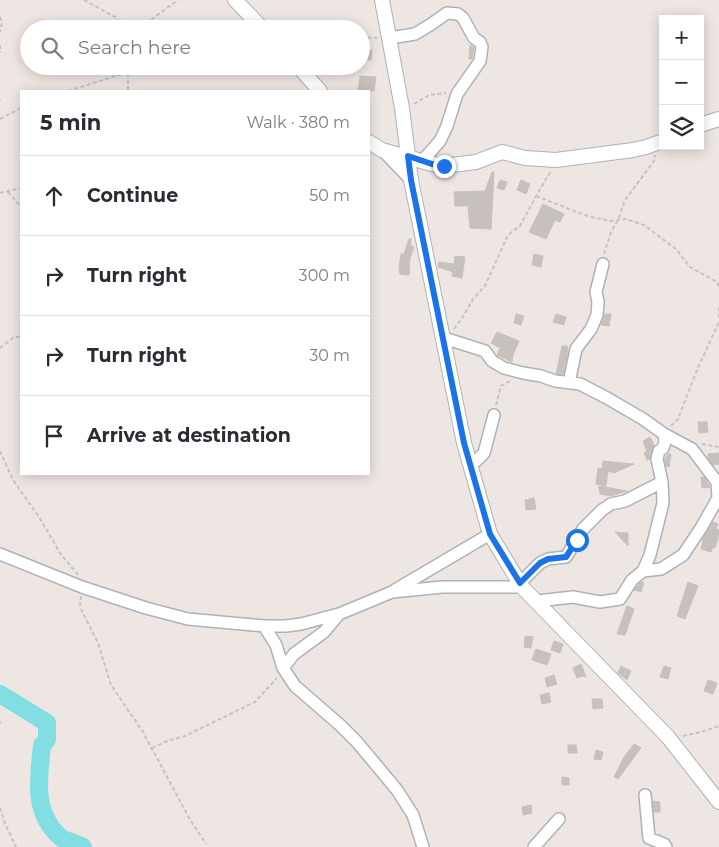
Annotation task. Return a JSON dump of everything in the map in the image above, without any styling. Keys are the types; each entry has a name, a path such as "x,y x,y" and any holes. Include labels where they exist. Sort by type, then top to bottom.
{"street":[{"path":"235,0 254,20"},
{"path":"382,0 402,108 411,180 464,443 490,534 521,585 668,737 719,802"},
{"path":"389,38 415,34 447,13 458,14 464,18 474,38 482,46 480,61 458,94 440,141 423,160"},
{"path":"306,75 319,90"},
{"path":"704,124 719,119"},
{"path":"370,143 382,150 411,180"},
{"path":"382,150 444,166 476,162 502,152 525,158 556,160 633,150 659,143"},
{"path":"569,383 576,349 591,329 597,315 598,302 596,292 604,264"},
{"path":"444,338 485,351 497,365 555,381 580,384 608,398 644,419 664,434 692,449 717,482 718,498 701,528 682,555 660,569 643,571"},
{"path":"471,466 484,453 494,416"},
{"path":"537,601 573,597 600,602 620,599 632,580 643,571 650,555 663,503 662,482 657,459 659,451 663,448 665,442 664,434"},
{"path":"392,592 521,585 540,563 548,559 566,557 583,529 602,510 612,504 625,501 662,482"},
{"path":"0,554 82,587 146,608 188,619 264,626 301,624 339,614 392,592 490,534"},
{"path":"283,668 294,654 324,632 339,614"},
{"path":"264,626 276,645 283,668 295,686 357,742 397,790 413,815 423,847"},
{"path":"645,795 649,838 664,844 666,847"},
{"path":"534,847 559,819"}],"path":[{"path":"84,0 117,18 117,20"},
{"path":"150,20 178,0"},
{"path":"0,17 2,23 0,32"},
{"path":"370,37 389,38"},
{"path":"0,45 0,53"},
{"path":"71,90 119,75"},
{"path":"128,75 128,90"},
{"path":"402,108 418,103 429,96 443,93 458,94"},
{"path":"0,119 20,109"},
{"path":"604,264 602,261 611,232 618,220 625,200 654,161 659,147"},
{"path":"444,338 452,332 473,299 485,286 508,235 520,226 556,160"},
{"path":"0,193 20,188"},
{"path":"8,192 20,207"},
{"path":"536,196 590,217 611,221 626,219 644,225 676,249 690,267 717,282 719,286"},
{"path":"664,434 678,419 696,370 719,321 719,307"},
{"path":"0,348 13,338 20,336"},
{"path":"494,416 500,386 523,373"},
{"path":"0,452 13,480 39,517 68,565 77,572 82,587 80,607 98,643 111,684 143,732 189,818 206,844"},
{"path":"152,748 185,736 255,702 281,674 283,668"},
{"path":"668,737 687,736 719,726"},
{"path":"0,808 16,847"}],"building":[{"path":"470,45 474,48 472,59 469,59"},
{"path":"360,76 376,77 374,91 358,90"},
{"path":"492,172 494,172 491,229 470,228 468,206 455,206 454,192 485,191"},
{"path":"500,180 507,182 504,190 497,188"},
{"path":"521,180 530,184 526,194 517,190"},
{"path":"543,204 564,214 560,222 555,220 546,239 529,232"},
{"path":"409,239 411,239 411,246 414,247 410,258 409,275 400,274 401,254 404,254"},
{"path":"534,254 543,256 541,267 532,265"},
{"path":"455,256 465,257 462,278 452,276 453,272 438,267 439,262 454,264"},
{"path":"516,314 524,316 521,325 514,323"},
{"path":"556,314 566,317 564,325 553,322"},
{"path":"605,314 611,314 609,326 601,325"},
{"path":"497,332 519,341 512,362 497,355 500,348 491,343"},
{"path":"562,346 567,346 568,350 563,374 556,374"},
{"path":"698,422 707,422 708,432 699,433"},
{"path":"650,437 654,445 650,459 647,460 644,453 647,452 643,441"},
{"path":"719,453 719,464 713,465 708,458 708,454"},
{"path":"668,454 671,454 669,467 666,466 665,459"},
{"path":"603,461 634,464 614,473 608,471 606,486 596,484 598,468 602,469"},
{"path":"701,477 704,477 710,487 702,488"},
{"path":"599,486 627,491 611,496 600,494"},
{"path":"534,498 536,509 526,510 525,500"},
{"path":"713,522 718,524 716,529 719,530 719,535 715,548 713,547 711,552 701,549 702,540"},
{"path":"615,532 628,533 628,546"},
{"path":"641,582 644,583 641,592 634,590"},
{"path":"688,582 698,586 685,619 677,616"},
{"path":"627,606 634,609 625,635 617,634"},
{"path":"525,636 533,637 531,648 524,647"},
{"path":"554,641 563,644 560,653 551,650"},
{"path":"536,649 551,654 547,665 532,660"},
{"path":"581,664 586,677 577,678 573,668"},
{"path":"621,666 631,671 627,680 618,673"},
{"path":"664,666 671,668 668,679 660,677"},
{"path":"554,675 557,684 547,687 545,678"},
{"path":"708,680 717,683 713,694 704,691"},
{"path":"549,693 551,702 542,704 540,695"},
{"path":"592,699 602,699 603,708 593,709"},
{"path":"634,744 641,748 618,779 614,777 624,757"},
{"path":"568,745 576,745 577,753 568,753"},
{"path":"596,750 603,752 601,760 594,759"},
{"path":"562,777 569,778 569,785 562,785"},
{"path":"653,801 660,802 660,812 654,812"},
{"path":"531,805 532,813 523,815 522,807"}],"waterway":[{"path":"0,694 47,723 47,740 42,745 39,781 41,804 50,826 59,836 64,840 83,847"}],"route":[{"path":"444,166 408,156 411,180 464,443 490,534 520,583 540,563 548,559 566,557 577,540"}]}
